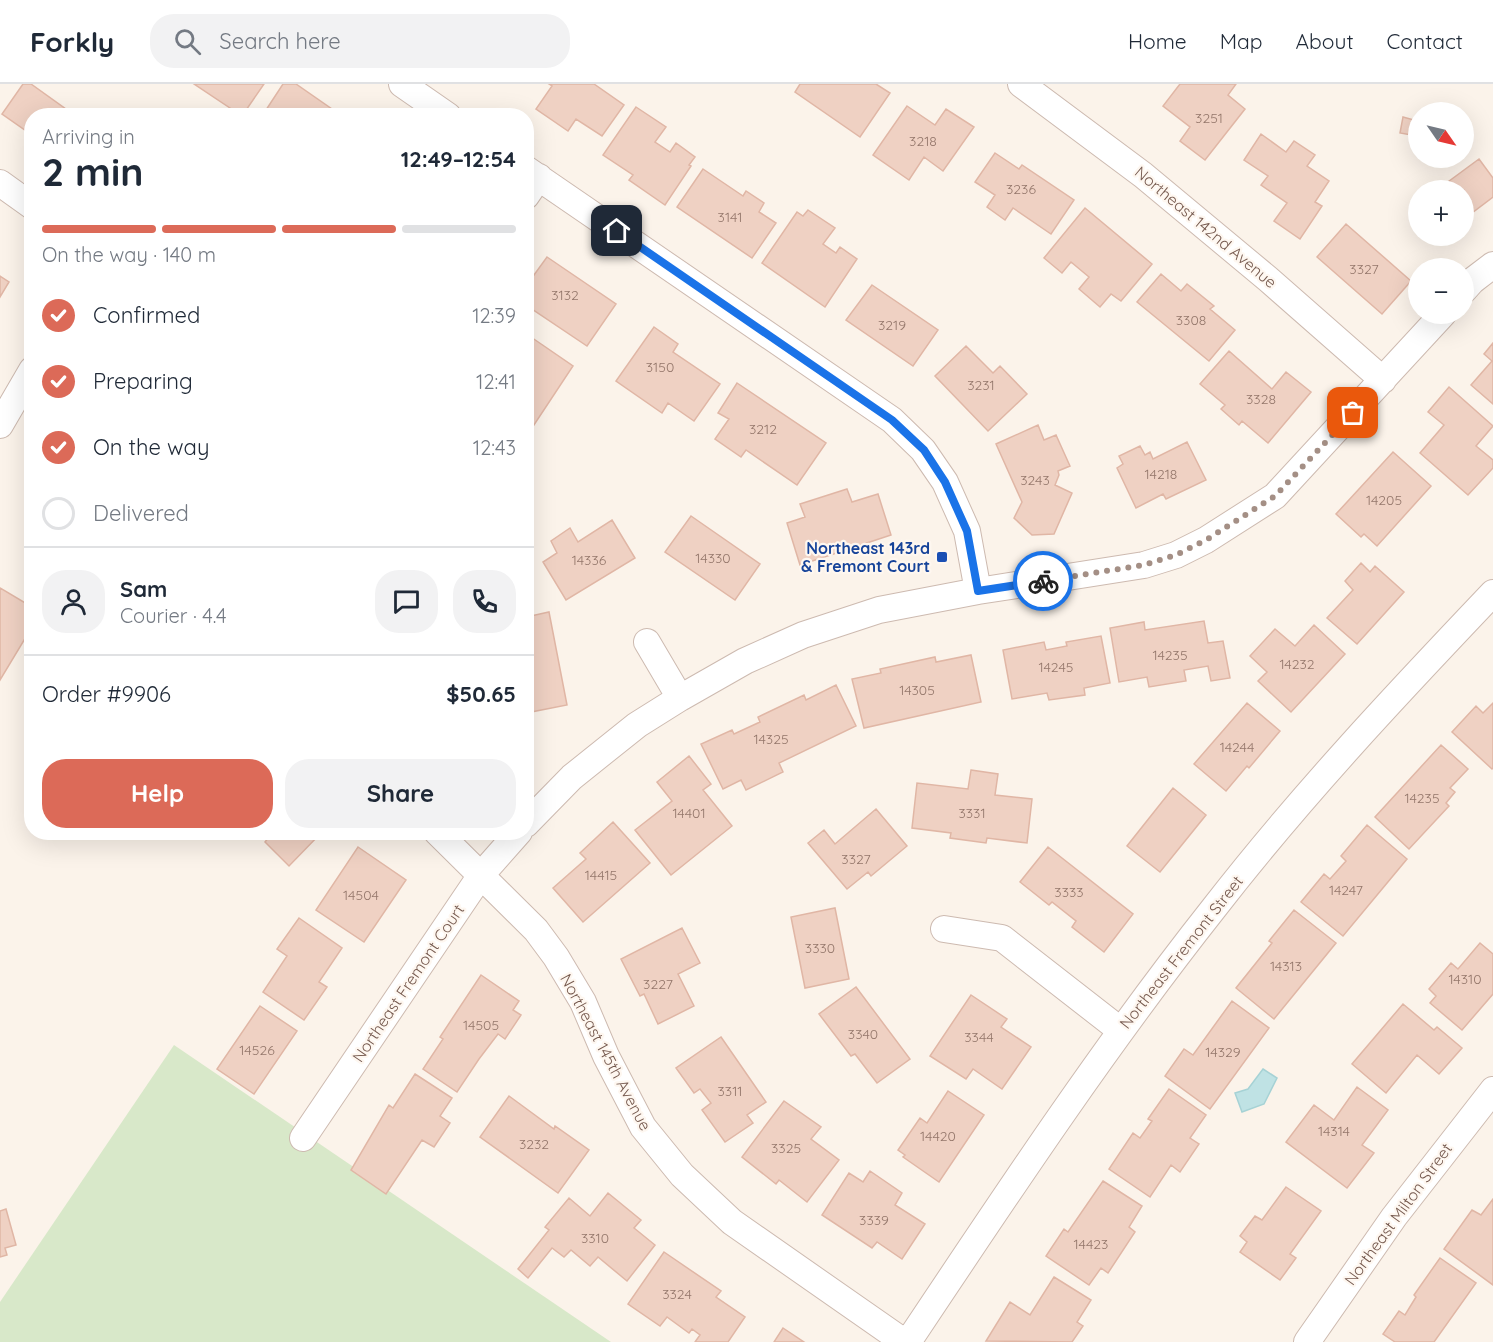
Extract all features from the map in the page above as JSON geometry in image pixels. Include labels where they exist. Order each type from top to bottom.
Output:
[{"type":"street","points":[[402,84],[436,108]]},
{"type":"street","name":"Northeast 142nd Avenue","points":[[1021,84],[1143,175],[1268,279],[1383,380]]},
{"type":"street","points":[[0,183],[24,201]]},
{"type":"street","points":[[534,183],[892,420],[924,450],[945,482],[967,531],[978,591]]},
{"type":"street","points":[[1474,279],[1493,265]]},
{"type":"street","points":[[534,816],[572,777],[637,725],[745,661],[803,635],[879,610],[978,591],[1144,565],[1176,555],[1206,540],[1275,496],[1434,324]]},
{"type":"street","points":[[0,425],[24,384]]},
{"type":"street","name":"Northeast Fremont Street","points":[[906,1342],[1120,1030],[1214,908],[1351,744],[1493,593]]},
{"type":"street","points":[[647,642],[680,698]]},
{"type":"street","name":"Northeast 145th Avenue","points":[[445,840],[536,930],[556,957],[583,1002],[606,1056],[643,1127],[682,1175],[732,1222],[906,1342]]},
{"type":"street","name":"Northeast Fremont Court","points":[[303,1138],[482,875],[512,840]]},
{"type":"street","points":[[944,929],[1002,938],[1120,1030]]},
{"type":"street","name":"Northeast Milton Street","points":[[1306,1342],[1394,1217],[1493,1090]]},
{"type":"green space","points":[[174,1045],[611,1342],[0,1342],[0,1302]]},
{"type":"water","points":[[1263,1069],[1277,1078],[1264,1104],[1242,1112],[1235,1093],[1248,1089]]},
{"type":"building","points":[[23,84],[31,84],[64,108],[24,108],[24,129],[2,114]]},
{"type":"building","points":[[194,84],[264,84],[248,108],[230,108]]},
{"type":"building","points":[[283,84],[296,84],[330,108],[267,108]]},
{"type":"building","points":[[549,84],[594,84],[624,105],[602,136],[576,119],[568,131],[536,109],[552,86]]},
{"type":"building","points":[[800,84],[876,84],[890,93],[860,137],[795,92]]},
{"type":"building","points":[[1180,84],[1236,84],[1228,95],[1245,109],[1205,160],[1180,141],[1190,127],[1163,106]]},
{"type":"building","points":[[907,106],[935,125],[946,109],[974,127],[943,171],[924,157],[909,180],[873,155]]},
{"type":"building","points":[[636,107],[666,127],[655,142],[670,152],[676,143],[695,157],[665,205],[629,180],[633,175],[603,155]]},
{"type":"building","points":[[1403,117],[1408,118],[1408,134],[1400,133]]},
{"type":"building","points":[[1261,134],[1286,152],[1294,141],[1315,155],[1307,166],[1329,181],[1315,202],[1322,206],[1300,239],[1274,221],[1287,203],[1261,185],[1268,176],[1244,160]]},
{"type":"building","points":[[995,153],[1019,169],[1022,165],[1074,200],[1051,234],[1013,208],[1005,220],[987,207],[995,195],[975,182]]},
{"type":"building","points":[[1479,159],[1493,178],[1493,197],[1474,211],[1474,180],[1451,180],[1467,168],[1474,168],[1474,163]]},
{"type":"building","points":[[703,169],[743,196],[746,191],[764,203],[759,212],[776,223],[752,258],[677,207]]},
{"type":"building","points":[[1085,208],[1152,264],[1121,301],[1111,294],[1100,307],[1079,289],[1089,277],[1071,262],[1062,273],[1044,258]]},
{"type":"building","points":[[808,210],[835,228],[823,244],[836,253],[840,247],[857,259],[825,307],[762,263],[797,212],[803,216]]},
{"type":"building","points":[[1346,224],[1408,278],[1408,284],[1382,314],[1317,257]]},
{"type":"building","points":[[547,257],[616,304],[587,346],[534,310],[534,275]]},
{"type":"building","points":[[1161,274],[1181,291],[1187,284],[1214,306],[1210,309],[1235,330],[1209,361],[1137,302]]},
{"type":"building","points":[[0,276],[9,282],[0,297]]},
{"type":"building","points":[[872,285],[938,330],[913,366],[846,320]]},
{"type":"building","points":[[654,327],[678,344],[673,352],[720,384],[694,421],[668,403],[662,413],[616,381]]},
{"type":"building","points":[[534,339],[573,366],[534,425]]},
{"type":"building","points":[[1493,343],[1493,404],[1471,385],[1492,361],[1484,354]]},
{"type":"building","points":[[966,346],[993,373],[1000,366],[1027,394],[988,431],[935,376]]},
{"type":"building","points":[[1229,351],[1272,389],[1286,372],[1311,392],[1268,443],[1242,421],[1239,425],[1221,409],[1225,405],[1200,384]]},
{"type":"building","points":[[737,383],[826,443],[797,485],[746,450],[741,457],[715,439],[729,419],[718,413]]},
{"type":"building","points":[[1449,387],[1493,426],[1476,446],[1493,460],[1493,468],[1468,495],[1420,453],[1444,425],[1428,412]]},
{"type":"building","points":[[1038,425],[1044,440],[1056,435],[1070,466],[1058,471],[1059,475],[1055,485],[1072,493],[1054,534],[1032,535],[1014,518],[1022,502],[996,444]]},
{"type":"building","points":[[1187,442],[1206,480],[1166,499],[1163,494],[1136,508],[1117,468],[1123,464],[1119,456],[1140,446],[1145,455],[1150,452],[1153,459]]},
{"type":"building","points":[[1393,452],[1431,486],[1377,546],[1364,534],[1361,537],[1336,514]]},
{"type":"building","points":[[847,489],[852,502],[878,494],[891,535],[800,565],[787,523],[805,517],[800,504]]},
{"type":"building","points":[[691,516],[760,564],[735,600],[665,552]]},
{"type":"building","points":[[612,520],[635,558],[566,600],[543,562],[557,553],[551,541],[570,528],[578,542]]},
{"type":"building","points":[[1361,563],[1370,572],[1375,566],[1404,592],[1357,644],[1327,618],[1353,590],[1345,581]]},
{"type":"building","points":[[0,588],[24,602],[24,640],[0,680]]},
{"type":"building","points":[[549,612],[567,705],[534,711],[534,615]]},
{"type":"building","points":[[1204,621],[1208,643],[1223,641],[1230,678],[1211,681],[1208,666],[1184,670],[1186,681],[1149,687],[1147,677],[1119,682],[1110,628],[1144,622],[1145,630]]},
{"type":"building","points":[[1314,625],[1345,654],[1291,712],[1258,681],[1267,672],[1250,656],[1275,629],[1295,646]]},
{"type":"building","points":[[1101,636],[1110,683],[1084,688],[1085,695],[1049,700],[1047,693],[1012,699],[1003,650],[1044,642],[1046,650],[1067,646],[1066,642]]},
{"type":"building","points":[[971,655],[981,702],[864,728],[852,679],[881,673],[880,669],[935,657],[936,662]]},
{"type":"building","points":[[836,685],[856,726],[779,763],[783,772],[746,790],[741,780],[723,789],[701,744],[732,730],[734,734],[760,722],[758,717],[804,695],[806,700]]},
{"type":"building","points":[[1247,703],[1280,731],[1226,791],[1194,764]]},
{"type":"building","points":[[1493,703],[1492,769],[1452,732],[1476,706],[1483,713]]},
{"type":"building","points":[[1441,745],[1468,769],[1450,788],[1455,792],[1446,803],[1449,806],[1409,849],[1375,817]]},
{"type":"building","points":[[689,756],[711,784],[703,790],[732,826],[671,875],[635,830],[672,801],[657,782]]},
{"type":"building","points":[[971,770],[998,774],[995,795],[1032,799],[1027,843],[987,838],[986,843],[950,838],[951,833],[912,828],[917,783],[968,789]]},
{"type":"building","points":[[1173,788],[1206,815],[1160,872],[1127,846]]},
{"type":"building","points":[[876,809],[907,846],[871,876],[868,872],[847,889],[808,843],[824,830],[835,844]]},
{"type":"building","points":[[613,822],[650,863],[583,922],[553,888],[586,859],[580,853]]},
{"type":"building","points":[[1367,825],[1407,859],[1343,936],[1301,902],[1324,874],[1330,879],[1346,861],[1341,856]]},
{"type":"building","points":[[267,840],[314,840],[289,866],[265,842]]},
{"type":"building","points":[[358,847],[406,880],[364,942],[316,910]]},
{"type":"building","points":[[1048,847],[1133,914],[1104,952],[1072,927],[1076,921],[1052,902],[1049,905],[1020,882]]},
{"type":"building","points":[[835,908],[849,979],[805,988],[791,917]]},
{"type":"building","points":[[1294,910],[1336,943],[1274,1019],[1236,988],[1272,943],[1269,941]]},
{"type":"building","points":[[299,918],[342,948],[319,982],[327,987],[304,1020],[263,992],[287,956],[277,949]]},
{"type":"building","points":[[682,928],[700,963],[678,974],[694,1006],[658,1024],[644,994],[640,996],[621,959]]},
{"type":"building","points":[[1480,943],[1493,954],[1493,994],[1462,1030],[1430,1003],[1436,996],[1429,989],[1451,963],[1458,969]]},
{"type":"building","points":[[481,975],[519,1001],[513,1010],[521,1015],[505,1039],[498,1034],[457,1092],[423,1069],[443,1039],[440,1037]]},
{"type":"building","points":[[856,987],[910,1059],[877,1083],[855,1054],[851,1056],[819,1014]]},
{"type":"building","points":[[971,995],[1007,1019],[1001,1027],[1031,1047],[1002,1089],[973,1069],[966,1079],[930,1056]]},
{"type":"building","points":[[1232,1001],[1269,1028],[1210,1109],[1165,1076],[1184,1049],[1193,1055]]},
{"type":"building","points":[[1403,1004],[1434,1030],[1437,1027],[1462,1048],[1439,1074],[1417,1055],[1386,1093],[1352,1064]]},
{"type":"building","points":[[260,1006],[297,1031],[254,1094],[217,1069]]},
{"type":"building","points":[[721,1037],[766,1102],[747,1115],[753,1123],[725,1142],[702,1110],[711,1103],[700,1089],[694,1093],[676,1068]]},
{"type":"building","points":[[415,1074],[452,1098],[440,1116],[450,1123],[434,1147],[422,1140],[386,1194],[351,1170],[389,1105],[393,1108]]},
{"type":"building","points":[[1357,1087],[1388,1110],[1362,1145],[1374,1153],[1347,1188],[1286,1142],[1314,1105],[1334,1120]]},
{"type":"building","points":[[1169,1089],[1206,1115],[1190,1138],[1199,1144],[1180,1172],[1171,1165],[1150,1197],[1109,1169],[1133,1133],[1140,1138],[1152,1121],[1148,1119]]},
{"type":"building","points":[[948,1091],[984,1115],[939,1182],[903,1157],[905,1155],[898,1150],[920,1118],[927,1123]]},
{"type":"building","points":[[509,1096],[554,1129],[555,1126],[589,1150],[558,1193],[480,1137]]},
{"type":"building","points":[[784,1101],[821,1127],[811,1139],[839,1160],[807,1202],[779,1180],[776,1184],[742,1157]]},
{"type":"building","points":[[870,1171],[902,1193],[895,1205],[925,1224],[902,1259],[877,1242],[872,1248],[822,1215],[849,1173],[863,1182]]},
{"type":"building","points":[[1103,1181],[1142,1206],[1129,1227],[1135,1232],[1108,1273],[1101,1268],[1089,1285],[1046,1256],[1064,1229],[1068,1232]]},
{"type":"building","points":[[1286,1187],[1321,1211],[1290,1254],[1296,1258],[1280,1280],[1240,1252],[1247,1242],[1240,1236],[1255,1216],[1262,1220]]},
{"type":"building","points":[[608,1193],[641,1220],[634,1228],[655,1245],[627,1281],[598,1257],[590,1266],[571,1250],[564,1257],[552,1248],[528,1278],[518,1269],[549,1230],[545,1227],[569,1198],[590,1216]]},
{"type":"building","points":[[1493,1199],[1493,1285],[1444,1249],[1472,1210],[1481,1215]]},
{"type":"building","points":[[6,1209],[16,1245],[5,1248],[7,1255],[0,1257],[0,1211]]},
{"type":"building","points":[[664,1252],[721,1291],[716,1297],[745,1317],[728,1342],[695,1342],[700,1335],[692,1329],[689,1333],[667,1317],[660,1326],[628,1304]]},
{"type":"building","points":[[1440,1258],[1476,1283],[1434,1342],[1395,1342],[1383,1334],[1399,1311],[1405,1315],[1416,1297],[1414,1295]]},
{"type":"building","points":[[1054,1277],[1091,1300],[1077,1322],[1083,1326],[1072,1342],[986,1341],[1010,1302],[1030,1315]]},
{"type":"building","points":[[783,1328],[804,1342],[774,1342]]},
{"type":"way so far","points":[[1043,581],[1144,565],[1176,555],[1206,540],[1275,496],[1353,413]]},
{"type":"place","name":"Northeast 143rd & Fremont Court","points":[[942,557]]},
{"type":"route","points":[[617,231],[892,420],[924,450],[945,482],[967,531],[978,591],[1043,581]]}]
